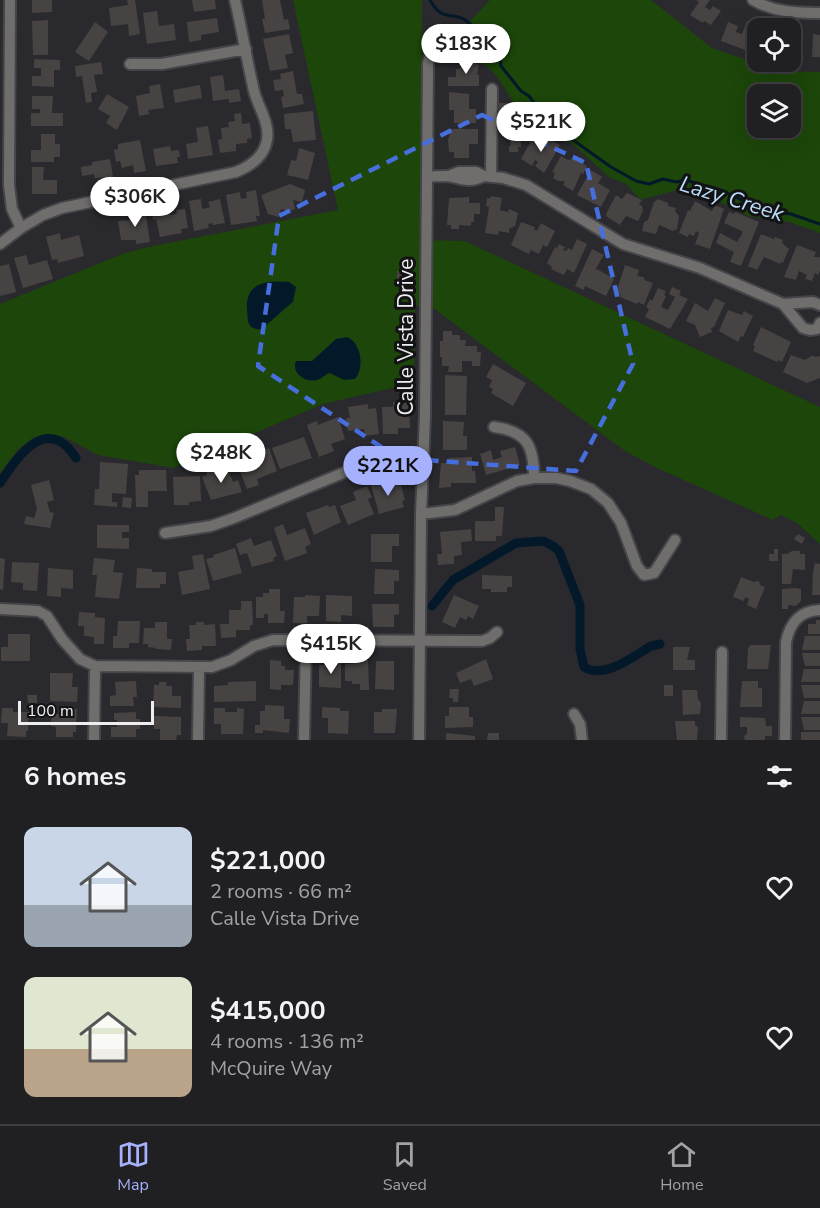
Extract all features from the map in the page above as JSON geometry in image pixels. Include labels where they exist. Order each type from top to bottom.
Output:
[{"type":"street","points":[[10,0],[9,185],[12,210],[21,228]]},
{"type":"street","points":[[0,244],[43,215],[83,202],[236,172],[249,166],[264,151],[268,138],[266,123],[255,94],[235,0]]},
{"type":"street","points":[[753,0],[775,9],[797,13],[820,13]]},
{"type":"street","name":"Calle Vista Drive","points":[[419,740],[428,63],[436,45]]},
{"type":"street","points":[[130,64],[162,64],[246,50]]},
{"type":"street","points":[[488,176],[492,89]]},
{"type":"street","points":[[427,177],[449,176],[459,180],[476,180],[488,176],[514,181],[536,190],[623,244],[700,268],[783,304],[803,328],[817,329],[820,323]]},
{"type":"street","points":[[783,304],[813,302],[820,305]]},
{"type":"street","points":[[494,427],[509,429],[526,440],[531,450],[534,478]]},
{"type":"street","points":[[165,533],[211,526],[234,519],[377,459],[423,458]]},
{"type":"street","points":[[421,514],[455,510],[517,481],[556,478],[591,489],[601,496],[621,523],[637,567],[644,575],[654,573],[675,540]]},
{"type":"street","points":[[0,609],[38,611],[47,616],[62,639],[80,659],[95,666],[199,668],[222,663],[265,642],[306,640],[482,641],[497,632]]},
{"type":"street","points":[[785,740],[788,634],[790,627],[801,615],[820,610]]},
{"type":"street","points":[[304,740],[306,640]]},
{"type":"street","points":[[721,740],[722,652]]},
{"type":"street","points":[[94,740],[95,666]]},
{"type":"street","points":[[198,740],[199,668]]},
{"type":"street","points":[[574,714],[580,724],[582,740]]},
{"type":"highlighted area","points":[[482,115],[586,163],[633,364],[576,471],[398,458],[258,366],[279,216]]},
{"type":"green space","points":[[293,0],[422,0],[421,240],[465,241],[820,407],[820,544],[797,523],[781,515],[773,520],[659,469],[625,451],[433,308],[415,305],[414,383],[323,404],[173,468],[98,455],[64,437],[47,434],[33,438],[18,449],[0,473],[0,304],[122,254],[338,210]]},
{"type":"green space","points":[[490,0],[651,0],[712,48],[747,60],[747,72],[820,72],[820,233],[789,222],[748,216],[704,194],[677,190],[644,199],[639,198],[626,184],[609,177],[575,146],[537,120],[532,123],[524,118],[496,75],[474,59],[459,33]]},
{"type":"water","points":[[289,282],[296,287],[293,302],[261,329],[251,327],[248,321],[247,301],[254,288],[266,283]]},
{"type":"water","points":[[347,337],[356,344],[360,356],[360,368],[355,379],[344,380],[330,373],[312,381],[297,373],[296,361],[312,361],[336,339]]},
{"type":"building","points":[[32,0],[52,0],[52,12],[32,13]]},
{"type":"building","points":[[127,0],[135,0],[140,34],[129,36],[128,24],[111,26],[109,8],[128,5]]},
{"type":"building","points":[[192,0],[215,0],[216,9],[194,12]]},
{"type":"building","points":[[262,0],[280,0],[284,20],[288,19],[290,29],[265,33]]},
{"type":"building","points":[[696,0],[710,0],[705,7],[710,10],[713,6],[721,11],[711,25],[690,15],[699,2]]},
{"type":"building","points":[[157,11],[159,26],[174,24],[176,40],[147,44],[143,13]]},
{"type":"building","points":[[217,18],[219,32],[201,35],[201,40],[189,42],[187,22]]},
{"type":"building","points":[[48,20],[48,55],[33,55],[32,21]]},
{"type":"building","points":[[747,21],[745,50],[721,41],[728,22],[738,26],[736,32],[742,34]]},
{"type":"building","points":[[95,22],[108,32],[89,61],[75,52]]},
{"type":"building","points":[[289,34],[293,53],[285,55],[288,68],[270,71],[263,39]]},
{"type":"building","points":[[813,34],[820,35],[820,57],[812,57]]},
{"type":"building","points":[[467,58],[479,65],[477,75],[479,75],[479,86],[448,86],[448,77],[456,77],[456,69],[459,69]]},
{"type":"building","points":[[34,59],[60,60],[60,70],[54,70],[54,87],[32,86],[32,76],[41,76],[41,68],[34,68]]},
{"type":"building","points":[[101,62],[103,74],[94,75],[97,92],[91,93],[92,102],[86,103],[82,76],[76,77],[75,66]]},
{"type":"building","points":[[293,71],[297,94],[302,94],[304,104],[283,108],[281,97],[284,96],[283,90],[275,91],[273,80],[281,79],[280,74]]},
{"type":"building","points":[[223,75],[225,91],[239,89],[241,101],[229,103],[229,99],[213,101],[210,77]]},
{"type":"building","points":[[160,84],[164,108],[148,110],[149,114],[139,116],[136,96],[150,93],[149,86]]},
{"type":"building","points":[[200,85],[202,98],[175,103],[173,90]]},
{"type":"building","points":[[449,92],[469,94],[469,109],[476,109],[476,123],[454,123],[454,110],[449,110]]},
{"type":"building","points":[[107,94],[129,107],[117,130],[106,123],[110,116],[98,109]]},
{"type":"building","points":[[32,96],[53,96],[52,113],[63,113],[63,126],[31,126],[31,113],[40,113],[40,109],[32,109]]},
{"type":"building","points":[[499,103],[508,103],[510,113],[516,114],[523,121],[524,134],[521,134],[521,147],[518,147],[518,152],[509,152],[509,146],[511,146],[509,137],[512,134],[509,132],[507,134],[503,130],[501,116],[499,116]]},
{"type":"building","points":[[313,111],[316,140],[293,142],[291,129],[285,129],[284,114]]},
{"type":"building","points":[[241,113],[242,124],[250,123],[252,138],[247,139],[247,143],[236,144],[236,151],[220,153],[218,140],[222,139],[221,128],[229,127],[228,122],[235,121],[234,114]]},
{"type":"building","points":[[208,126],[213,155],[188,159],[186,144],[198,142],[196,128]]},
{"type":"building","points":[[451,129],[478,129],[478,144],[469,144],[469,158],[454,158],[454,152],[449,152],[448,140]]},
{"type":"building","points":[[41,134],[55,134],[55,144],[60,144],[60,157],[54,157],[54,162],[31,162],[31,150],[41,150]]},
{"type":"building","points":[[541,135],[560,145],[544,173],[535,166],[538,162],[535,160],[532,166],[521,159],[534,136],[539,139]]},
{"type":"building","points":[[140,140],[146,171],[134,173],[133,165],[122,168],[120,161],[116,162],[114,150],[118,149],[118,144]]},
{"type":"building","points":[[170,146],[171,151],[179,150],[178,163],[156,166],[153,149]]},
{"type":"building","points":[[299,148],[315,153],[308,180],[287,175],[291,160],[296,161]]},
{"type":"building","points":[[561,156],[587,166],[583,174],[581,173],[573,191],[563,185],[565,181],[553,178],[555,173],[552,172]]},
{"type":"building","points":[[110,159],[113,177],[95,178],[94,174],[82,176],[81,167],[92,165],[92,162]]},
{"type":"building","points":[[32,167],[44,167],[43,180],[57,180],[57,194],[32,194]]},
{"type":"building","points":[[591,170],[602,177],[598,183],[610,190],[601,207],[577,195]]},
{"type":"building","points":[[290,184],[305,190],[302,202],[293,200],[295,209],[290,211],[281,209],[279,217],[268,214],[261,195]]},
{"type":"building","points":[[256,190],[260,216],[256,216],[257,221],[231,225],[226,195],[240,192],[241,199],[247,198],[246,192]]},
{"type":"building","points":[[627,193],[642,200],[639,204],[643,211],[638,221],[626,216],[620,225],[606,216],[616,195],[622,199]]},
{"type":"building","points":[[491,196],[502,198],[500,210],[508,212],[509,209],[518,213],[515,226],[509,229],[509,233],[499,231],[498,235],[485,233],[489,207],[486,206],[487,198]]},
{"type":"building","points":[[469,197],[469,203],[480,203],[480,214],[474,214],[474,222],[471,222],[471,226],[459,225],[459,229],[451,229],[451,225],[447,225],[449,198]]},
{"type":"building","points":[[201,199],[202,209],[210,207],[208,202],[220,199],[225,223],[208,224],[209,228],[194,231],[189,201]]},
{"type":"building","points":[[658,199],[676,208],[675,211],[679,216],[677,229],[673,231],[659,225],[656,234],[642,231],[654,202]]},
{"type":"building","points":[[695,201],[712,211],[715,205],[724,209],[710,249],[695,244],[699,233],[696,231],[694,236],[689,234],[688,237],[679,233],[688,210],[690,211]]},
{"type":"building","points":[[168,205],[170,215],[177,214],[176,210],[185,209],[188,228],[181,229],[182,233],[160,237],[151,208]]},
{"type":"building","points":[[145,209],[150,242],[136,244],[136,240],[121,240],[118,221],[131,220],[130,212]]},
{"type":"building","points":[[729,212],[734,214],[735,212],[759,222],[741,266],[730,262],[734,252],[716,243],[720,233],[737,242],[742,234],[742,231],[724,223]]},
{"type":"building","points":[[521,222],[535,227],[537,231],[541,223],[555,231],[547,247],[543,245],[539,254],[531,250],[529,254],[511,245]]},
{"type":"building","points":[[60,233],[61,240],[79,235],[84,256],[58,263],[57,259],[52,260],[46,237]]},
{"type":"building","points":[[761,234],[783,240],[782,243],[789,249],[783,263],[780,264],[764,257],[757,270],[748,266]]},
{"type":"building","points":[[577,239],[587,244],[574,273],[567,269],[564,275],[551,269],[552,267],[547,263],[555,247],[557,248],[559,244],[565,247],[563,250],[566,251],[568,248],[572,250]]},
{"type":"building","points":[[797,245],[816,252],[814,257],[820,257],[820,271],[818,275],[815,273],[812,281],[805,279],[807,275],[799,271],[796,280],[784,277]]},
{"type":"building","points":[[592,249],[604,255],[595,270],[614,279],[606,296],[585,286],[584,290],[575,286]]},
{"type":"building","points":[[26,255],[29,265],[47,260],[53,279],[23,288],[14,258]]},
{"type":"building","points":[[9,264],[16,292],[0,296],[0,266]]},
{"type":"building","points":[[625,265],[639,270],[637,277],[645,278],[644,280],[653,283],[644,305],[620,297],[621,295],[616,293]]},
{"type":"building","points":[[397,271],[404,271],[404,283],[397,283]]},
{"type":"building","points":[[672,287],[681,291],[679,295],[688,299],[670,329],[645,317],[649,309],[646,307],[650,299],[652,301],[658,288],[666,291],[661,307],[668,310],[675,297],[669,294]]},
{"type":"building","points":[[715,298],[725,303],[714,327],[711,328],[712,332],[700,337],[695,325],[686,321],[695,303],[708,311]]},
{"type":"building","points":[[728,310],[742,315],[744,311],[753,316],[743,337],[741,336],[738,342],[719,331]]},
{"type":"building","points":[[761,327],[791,342],[782,362],[753,351],[755,346],[753,345]]},
{"type":"building","points":[[443,331],[452,331],[452,335],[460,335],[460,340],[466,340],[465,346],[477,346],[477,352],[481,352],[480,366],[472,366],[472,361],[462,361],[462,372],[448,372],[449,366],[442,366],[442,357],[440,357],[440,341],[443,341]]},
{"type":"building","points":[[791,355],[805,360],[813,355],[814,357],[820,356],[820,378],[807,383],[783,372]]},
{"type":"building","points":[[493,364],[526,383],[513,406],[491,393],[493,389],[489,387],[492,380],[486,377]]},
{"type":"building","points":[[445,375],[467,376],[466,415],[445,415]]},
{"type":"building","points":[[393,402],[409,402],[410,428],[398,428],[398,434],[383,434],[382,407],[393,407]]},
{"type":"building","points":[[368,404],[368,409],[376,408],[379,434],[365,436],[364,429],[348,431],[346,418],[350,418],[348,407]]},
{"type":"building","points":[[338,417],[345,439],[331,444],[334,451],[319,457],[307,425],[317,421],[318,425]]},
{"type":"building","points":[[443,421],[464,422],[463,436],[467,436],[467,450],[443,450]]},
{"type":"building","points":[[304,437],[312,458],[280,469],[272,448]]},
{"type":"building","points":[[515,447],[520,465],[486,475],[480,454],[491,450],[493,460],[502,457],[500,451]]},
{"type":"building","points":[[269,448],[277,471],[257,479],[259,485],[247,489],[236,461]]},
{"type":"building","points":[[472,457],[472,471],[475,471],[476,483],[451,483],[451,487],[439,488],[441,463],[449,463],[449,458]]},
{"type":"building","points":[[100,462],[128,464],[126,494],[112,493],[112,502],[117,502],[117,507],[94,505],[95,489],[99,489]]},
{"type":"building","points":[[219,467],[220,469],[227,467],[233,482],[238,480],[242,492],[211,500],[202,477],[207,475],[206,472]]},
{"type":"building","points":[[139,470],[166,470],[167,491],[148,491],[148,507],[136,507],[135,475],[139,475]]},
{"type":"building","points":[[200,476],[201,501],[189,502],[189,505],[174,505],[173,477]]},
{"type":"building","points":[[49,480],[54,500],[47,502],[50,512],[54,513],[50,528],[24,524],[26,516],[34,518],[37,509],[31,485]]},
{"type":"building","points":[[385,481],[386,485],[400,482],[405,500],[402,501],[404,507],[379,514],[371,485]]},
{"type":"building","points":[[367,486],[372,497],[368,499],[374,514],[348,525],[340,506],[356,500],[353,492]]},
{"type":"building","points":[[123,497],[132,498],[131,508],[122,507]]},
{"type":"building","points":[[328,505],[329,507],[335,505],[341,522],[314,535],[306,513]]},
{"type":"building","points":[[495,507],[504,507],[502,536],[496,536],[496,541],[475,541],[475,521],[495,521]]},
{"type":"building","points":[[283,524],[287,535],[305,528],[311,544],[305,547],[307,553],[285,561],[274,528]]},
{"type":"building","points":[[97,525],[129,525],[129,532],[122,532],[122,538],[129,538],[129,549],[97,548]]},
{"type":"building","points":[[471,529],[472,541],[461,542],[462,555],[454,556],[454,564],[438,565],[437,554],[442,554],[440,532]]},
{"type":"building","points":[[371,534],[399,534],[399,546],[392,546],[392,562],[371,562]]},
{"type":"building","points":[[798,534],[805,538],[802,544],[794,539]]},
{"type":"building","points":[[251,538],[254,546],[271,540],[277,556],[273,558],[274,561],[252,567],[247,553],[240,555],[236,544]]},
{"type":"building","points":[[235,548],[242,573],[213,581],[206,559]]},
{"type":"building","points":[[774,549],[778,549],[778,561],[769,561],[769,554],[774,554]]},
{"type":"building","points":[[792,551],[805,554],[805,570],[793,569],[791,584],[782,584],[782,554]]},
{"type":"building","points":[[203,554],[210,589],[182,595],[178,572],[194,569],[192,556]]},
{"type":"building","points":[[0,558],[5,559],[3,590],[0,589]]},
{"type":"building","points":[[94,558],[115,560],[113,572],[123,573],[119,599],[95,597],[97,575],[92,575]]},
{"type":"building","points":[[12,562],[39,563],[37,591],[23,590],[23,583],[11,582]]},
{"type":"building","points":[[815,563],[820,564],[820,595],[812,595]]},
{"type":"building","points":[[48,568],[73,570],[73,589],[61,588],[61,597],[47,596]]},
{"type":"building","points":[[137,568],[152,569],[152,572],[166,572],[166,584],[160,584],[160,588],[136,588]]},
{"type":"building","points":[[375,569],[399,570],[399,581],[394,581],[394,594],[374,594]]},
{"type":"building","points":[[482,575],[512,576],[512,587],[507,587],[507,592],[491,592],[491,589],[482,589]]},
{"type":"building","points":[[741,577],[754,582],[759,581],[760,585],[765,587],[756,609],[747,605],[749,599],[745,597],[744,601],[733,597]]},
{"type":"building","points":[[269,589],[280,589],[280,611],[285,611],[284,623],[268,623],[268,614],[264,614],[264,618],[256,618],[256,597],[263,597],[263,593],[269,593]]},
{"type":"building","points":[[782,589],[801,589],[801,601],[796,606],[788,605],[788,609],[782,609]]},
{"type":"building","points":[[305,595],[320,596],[319,616],[307,616],[307,623],[293,623],[294,597],[305,597]]},
{"type":"building","points":[[326,595],[352,596],[352,616],[341,615],[341,622],[326,621]]},
{"type":"building","points":[[454,595],[479,606],[473,619],[468,616],[466,620],[460,617],[455,628],[442,622]]},
{"type":"building","points":[[241,601],[252,601],[253,625],[250,625],[250,630],[236,630],[236,637],[221,638],[220,624],[229,624],[229,610],[241,610]]},
{"type":"building","points":[[372,604],[399,604],[399,614],[394,615],[394,627],[373,627]]},
{"type":"building","points":[[79,612],[95,613],[95,617],[105,618],[104,644],[94,644],[94,637],[84,636],[84,626],[78,626]]},
{"type":"building","points":[[816,620],[820,620],[820,634],[808,634],[808,624],[816,624]]},
{"type":"building","points":[[118,621],[140,621],[139,643],[129,643],[129,648],[113,648],[113,636],[117,636]]},
{"type":"building","points":[[155,622],[167,622],[167,639],[172,639],[171,650],[156,649],[143,644],[144,628],[155,628]]},
{"type":"building","points":[[196,622],[204,622],[204,625],[215,624],[216,646],[202,646],[202,650],[187,651],[186,639],[190,639],[189,625],[196,625]]},
{"type":"building","points":[[8,634],[30,634],[30,661],[1,661],[1,647],[8,647]]},
{"type":"building","points":[[805,636],[820,636],[820,650],[802,650]]},
{"type":"building","points":[[751,645],[771,645],[768,669],[747,669],[748,648]]},
{"type":"building","points":[[673,647],[690,647],[687,660],[695,660],[695,670],[673,670]]},
{"type":"building","points":[[802,653],[820,653],[820,666],[805,666]]},
{"type":"building","points":[[486,659],[493,679],[474,686],[471,679],[460,683],[456,673]]},
{"type":"building","points":[[270,660],[281,661],[281,666],[285,666],[285,670],[294,670],[293,685],[281,685],[281,690],[270,689]]},
{"type":"building","points":[[328,660],[341,660],[341,688],[319,687],[319,665],[328,665]]},
{"type":"building","points":[[358,660],[368,660],[369,690],[360,690],[360,684],[345,681],[345,664],[358,663]]},
{"type":"building","points":[[376,661],[394,661],[394,690],[375,689]]},
{"type":"building","points":[[804,669],[820,669],[820,682],[801,682]]},
{"type":"building","points":[[50,673],[73,673],[72,687],[78,687],[77,702],[50,701]]},
{"type":"building","points":[[136,681],[137,697],[133,697],[134,706],[110,706],[110,696],[116,695],[115,682]]},
{"type":"building","points":[[256,681],[256,701],[214,702],[214,686],[228,685],[228,682]]},
{"type":"building","points":[[742,681],[758,681],[758,688],[762,688],[762,707],[740,707]]},
{"type":"building","points":[[159,682],[167,682],[166,686],[172,686],[172,696],[181,696],[181,708],[153,707],[154,685],[159,685]]},
{"type":"building","points":[[664,685],[673,685],[673,696],[664,696]]},
{"type":"building","points":[[801,685],[820,685],[820,698],[804,698]]},
{"type":"building","points":[[450,689],[459,689],[458,702],[453,702],[453,698],[449,698]]},
{"type":"building","points":[[682,690],[697,690],[701,703],[700,714],[683,715]]},
{"type":"building","points":[[27,695],[37,695],[37,703],[28,703]]},
{"type":"building","points":[[804,701],[820,701],[820,714],[801,714]]},
{"type":"building","points":[[265,705],[284,706],[284,719],[290,719],[289,733],[263,730],[263,733],[255,733],[255,725],[260,725],[260,711],[265,711]]},
{"type":"building","points":[[322,707],[349,711],[348,734],[328,733],[328,718],[322,718]]},
{"type":"building","points":[[449,707],[469,707],[469,717],[473,717],[473,727],[445,728],[445,716],[449,716]]},
{"type":"building","points":[[2,708],[13,708],[13,712],[29,712],[26,737],[7,736],[8,723],[1,723]]},
{"type":"building","points":[[214,708],[225,708],[225,712],[237,712],[237,708],[244,709],[243,734],[221,734],[221,724],[214,724]]},
{"type":"building","points":[[67,709],[77,709],[76,732],[73,732],[73,737],[56,737],[56,727],[51,726],[51,714],[66,714]]},
{"type":"building","points":[[382,709],[397,709],[395,733],[374,733],[374,712],[382,712]]},
{"type":"building","points":[[136,712],[136,719],[140,719],[140,729],[136,729],[136,737],[111,737],[111,727],[117,727],[114,713]]},
{"type":"building","points":[[154,716],[181,717],[181,735],[177,735],[176,740],[160,740],[160,729],[154,729]]},
{"type":"building","points":[[740,717],[765,718],[766,726],[772,726],[772,736],[765,736],[765,740],[745,740],[747,727],[740,727]]},
{"type":"building","points":[[801,717],[820,717],[820,730],[804,730]]},
{"type":"building","points":[[675,721],[695,721],[698,727],[697,740],[677,740]]},
{"type":"building","points":[[801,732],[820,732],[820,740],[801,740]]},
{"type":"building","points":[[446,733],[475,736],[475,740],[446,740]]},
{"type":"building","points":[[488,733],[499,733],[499,740],[487,740]]},
{"type":"waterway","name":"Lazy Creek","points":[[430,0],[439,12],[465,20],[473,27],[500,58],[501,66],[521,91],[529,96],[549,123],[611,167],[636,181],[649,184],[663,179],[676,182],[685,180],[721,190],[760,209],[791,214],[820,224]]},
{"type":"waterway","points":[[0,483],[24,451],[44,439],[54,439],[65,445],[76,458]]},
{"type":"waterway","points":[[432,606],[453,580],[516,543],[543,541],[559,551],[580,605],[580,649],[584,667],[601,671],[610,669],[651,646],[660,644]]}]
